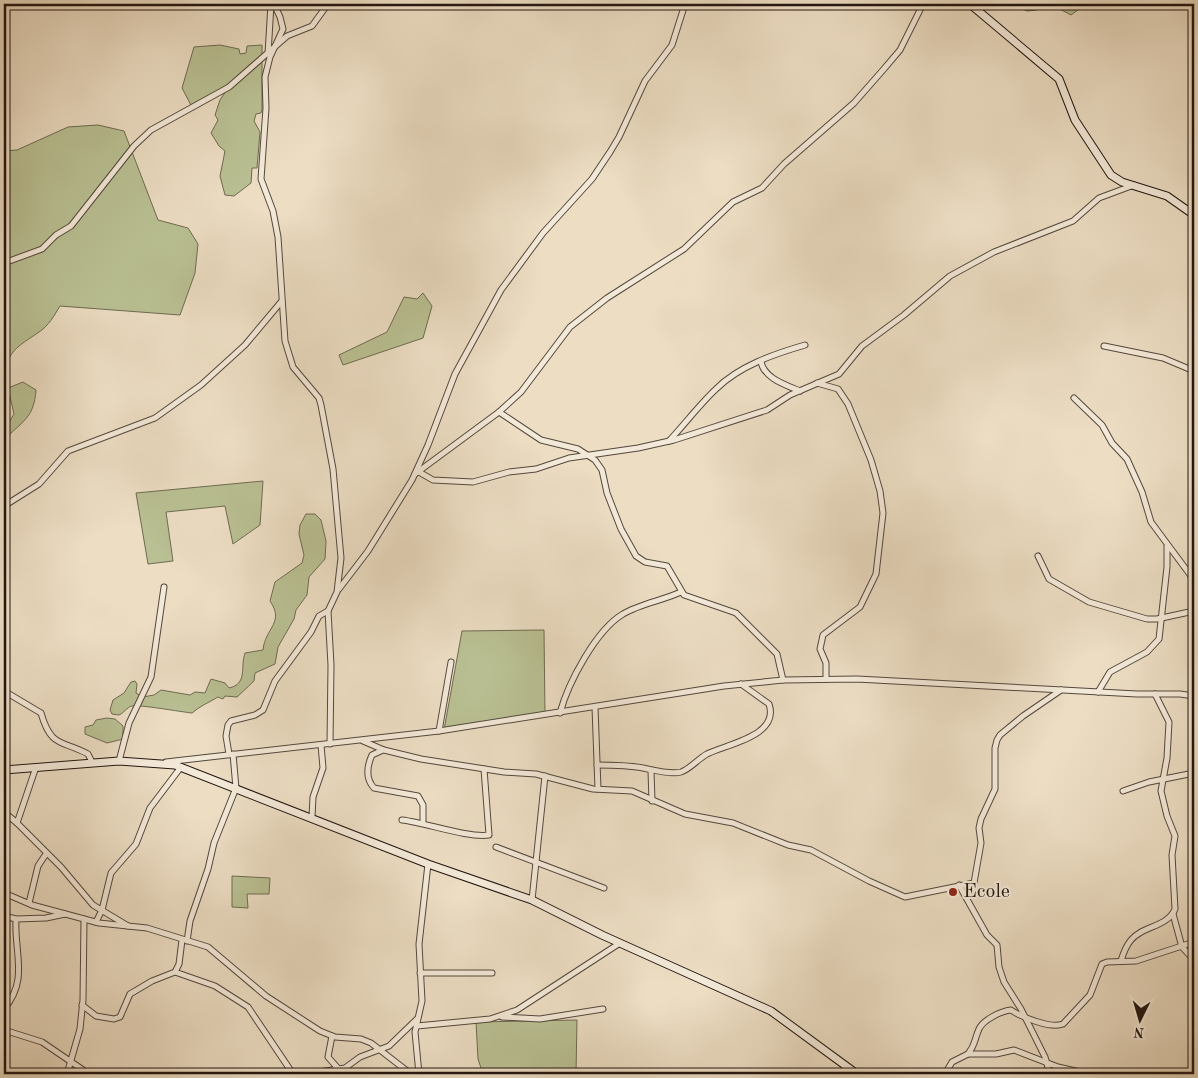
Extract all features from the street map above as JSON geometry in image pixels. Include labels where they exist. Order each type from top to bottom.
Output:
[{"type":"street","points":[[266,76],[283,29],[280,17],[272,4]]},
{"type":"street","points":[[272,4],[261,179],[273,211],[278,237],[285,341],[293,367],[319,398],[321,405],[332,469],[341,558],[337,592]]},
{"type":"street","points":[[4,263],[42,249],[56,235],[71,226],[134,146],[151,130],[229,87],[268,52],[275,49],[287,36],[312,26],[325,8],[332,4]]},
{"type":"street","points":[[330,744],[331,664],[328,611],[337,592],[368,551],[417,473],[455,374],[501,290],[544,233],[592,179],[615,145],[644,81],[672,46],[685,4]]},
{"type":"street","points":[[417,473],[499,412],[521,392],[570,327],[607,298],[684,248],[732,202],[758,192],[784,164],[854,103],[900,50],[924,4]]},
{"type":"street","points":[[970,4],[1054,74],[1063,89],[1075,120],[1091,141],[1106,169],[1117,180],[1167,196],[1194,215]]},
{"type":"street","points":[[417,473],[433,480],[468,482],[509,472],[536,469],[569,458],[638,448],[668,441],[767,410],[800,391],[839,374],[862,346],[904,316],[950,276],[994,252],[1073,221],[1100,198],[1134,185]]},
{"type":"street","points":[[4,506],[39,484],[68,451],[98,442],[155,418],[200,385],[245,345],[282,301]]},
{"type":"street","points":[[668,441],[715,390],[731,377],[761,361],[805,345]]},
{"type":"street","points":[[1104,346],[1154,356],[1194,371]]},
{"type":"street","points":[[761,361],[762,368],[769,376],[800,391]]},
{"type":"street","points":[[817,383],[838,389],[848,404],[871,460],[880,490],[883,513],[874,582],[860,607],[823,635],[820,648],[826,663],[826,679]]},
{"type":"street","points":[[1074,398],[1102,425],[1112,443],[1127,459],[1145,501],[1150,518],[1167,546],[1194,580]]},
{"type":"street","points":[[499,412],[541,440],[578,449],[600,465],[611,504],[621,529],[636,556],[645,562],[667,566],[681,592],[691,598],[736,613],[777,654],[783,680]]},
{"type":"street","points":[[1098,692],[1110,672],[1155,645],[1162,631],[1167,546]]},
{"type":"street","points":[[1038,556],[1049,579],[1088,602],[1147,619],[1162,618],[1194,610]]},
{"type":"street","points":[[119,761],[129,723],[151,677],[164,587]]},
{"type":"street","points":[[560,713],[571,684],[586,656],[615,621],[627,612],[681,592]]},
{"type":"street","points":[[175,972],[208,869],[214,842],[236,788],[231,754],[226,736],[228,725],[232,721],[255,715],[263,710],[278,675],[311,632],[319,616],[328,611]]},
{"type":"street","points":[[439,731],[451,662]]},
{"type":"street","points":[[4,770],[92,762],[163,762],[321,746],[439,731],[740,684],[783,680],[826,679],[1194,696]]},
{"type":"street","points":[[597,765],[616,765],[651,771],[681,772],[706,755],[738,743],[766,727],[771,717],[769,704],[740,684]]},
{"type":"street","points":[[4,690],[41,713],[45,726],[54,739],[68,748],[88,754],[92,762]]},
{"type":"street","points":[[361,741],[384,750],[421,759],[545,776],[598,789],[632,791],[685,814],[733,823],[788,845],[811,850],[869,881],[905,897],[973,884],[976,881],[981,843],[979,828],[984,810],[995,789],[994,748],[997,740],[1000,734],[1022,716],[1062,690]]},
{"type":"street","points":[[1155,694],[1162,705],[1170,728],[1161,798],[1175,836],[1172,855],[1175,897],[1173,914],[1182,947],[1194,960]]},
{"type":"street","points":[[595,707],[598,789]]},
{"type":"street","points":[[312,817],[313,797],[323,768],[321,746]]},
{"type":"street","points":[[384,750],[372,755],[368,764],[367,775],[370,784],[374,788],[418,796],[423,805],[422,822]]},
{"type":"street","points":[[163,762],[181,767],[312,817],[428,864],[532,900],[620,943],[771,1011],[857,1074]]},
{"type":"street","points":[[17,823],[36,767]]},
{"type":"street","points":[[96,922],[102,910],[111,873],[136,844],[150,808],[181,767]]},
{"type":"street","points":[[402,820],[422,822],[474,835],[489,835],[484,769]]},
{"type":"street","points":[[651,771],[652,801]]},
{"type":"street","points":[[1122,791],[1163,779],[1194,773]]},
{"type":"street","points":[[532,900],[545,776]]},
{"type":"street","points":[[4,812],[61,868],[93,905],[128,926]]},
{"type":"street","points":[[496,847],[604,888]]},
{"type":"street","points":[[29,903],[38,866],[46,854]]},
{"type":"street","points":[[419,1074],[417,1026],[422,1001],[420,919],[428,864]]},
{"type":"street","points":[[960,885],[985,928],[987,935],[997,945],[999,967],[1004,982],[1024,1016],[1047,1063],[1050,1074]]},
{"type":"street","points":[[4,893],[29,903],[84,919],[147,928],[212,949],[266,996],[320,1031],[332,1036],[366,1040],[381,1049],[411,1074]]},
{"type":"street","points":[[4,916],[16,919],[46,918],[67,914]]},
{"type":"street","points":[[1121,961],[1135,936],[1173,914]]},
{"type":"street","points":[[4,1009],[14,996],[20,968],[15,938],[16,919]]},
{"type":"street","points":[[67,1074],[80,1029],[84,919]]},
{"type":"street","points":[[944,1074],[952,1062],[975,1048],[980,1027],[990,1018],[1006,1011],[1049,1025],[1063,1024],[1090,995],[1102,964],[1107,962],[1136,961],[1194,942]]},
{"type":"street","points":[[500,1016],[529,1004],[568,976],[620,943]]},
{"type":"street","points":[[82,1004],[93,1014],[117,1019],[122,1015],[128,998],[133,992],[152,981],[175,972],[215,986],[248,1007],[293,1074]]},
{"type":"street","points":[[420,973],[492,972]]},
{"type":"street","points":[[417,1026],[500,1016],[540,1019],[572,1016],[602,1009]]},
{"type":"street","points":[[306,1074],[315,1071],[341,1072],[360,1056],[381,1049],[400,1038],[419,1018]]},
{"type":"street","points":[[4,1030],[42,1042],[88,1074]]},
{"type":"street","points":[[332,1036],[328,1057],[341,1072]]},
{"type":"street","points":[[968,1054],[996,1054],[1014,1050],[1047,1063],[1089,1074]]},
{"type":"street","points":[[1188,1074],[1194,1064]]},
{"type":"green space","points":[[1013,4],[1086,4],[1071,15],[1056,7],[1039,7],[1037,10],[1027,11]]},
{"type":"green space","points":[[220,45],[239,49],[240,54],[246,53],[247,46],[262,45],[262,110],[261,113],[256,114],[254,121],[260,132],[257,168],[252,168],[251,183],[234,196],[225,195],[220,176],[225,151],[219,146],[211,133],[218,120],[215,115],[220,100],[228,88],[192,107],[182,88],[194,47]]},
{"type":"green space","points":[[98,125],[124,131],[158,220],[188,228],[198,244],[195,273],[180,315],[60,306],[46,326],[17,348],[12,353],[7,365],[4,365],[4,151],[17,150],[68,127]]},
{"type":"green space","points":[[423,293],[432,306],[423,338],[343,365],[339,355],[387,332],[404,297],[417,299]]},
{"type":"green space","points":[[23,382],[36,390],[35,398],[28,416],[9,435],[4,431],[14,414],[8,388]]},
{"type":"green space","points":[[263,481],[260,525],[233,544],[225,506],[166,512],[173,561],[148,564],[136,493]]},
{"type":"green space","points":[[306,514],[315,514],[321,520],[326,541],[325,559],[309,577],[307,595],[296,610],[294,619],[278,647],[275,664],[255,673],[254,681],[237,697],[225,696],[223,699],[218,697],[192,713],[136,706],[130,707],[119,715],[112,714],[110,710],[113,700],[124,693],[131,682],[135,681],[137,684],[136,693],[143,697],[154,695],[161,690],[190,695],[195,692],[205,693],[211,679],[225,683],[229,688],[239,683],[245,653],[263,650],[264,642],[273,626],[276,615],[270,601],[275,582],[302,563],[304,555],[299,534],[300,525]]},
{"type":"green space","points":[[544,630],[545,715],[444,730],[462,631]]},
{"type":"green space","points":[[115,719],[123,726],[123,739],[107,743],[85,734],[85,727],[93,725],[96,720]]},
{"type":"green space","points":[[232,876],[270,878],[269,894],[247,894],[248,908],[232,907]]},
{"type":"green space","points":[[577,1020],[576,1074],[483,1074],[478,1059],[476,1022]]},
{"type":"place","name":"Ecole","points":[[953,892]]}]
